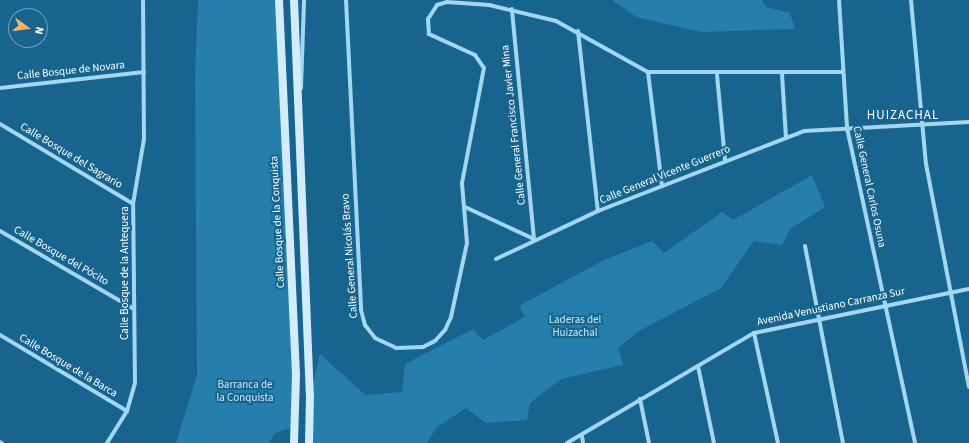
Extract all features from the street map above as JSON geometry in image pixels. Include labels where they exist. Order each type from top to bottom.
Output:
[{"type":"main road","name":"Calle Bosque de la Conquista","points":[[279,0],[296,375],[294,443]]},
{"type":"main road","name":"Calle Bosque de la Conquista","points":[[294,0],[296,124],[310,396],[309,443]]},
{"type":"street","name":"Calle Bosque de la Antequera","points":[[106,443],[127,412],[135,383],[133,204],[144,139],[143,0]]},
{"type":"street","points":[[296,124],[304,66],[304,0]]},
{"type":"street","name":"Calle General Nicolás Bravo","points":[[346,0],[361,310],[365,325],[384,345],[408,350],[423,347],[435,342],[445,330],[451,317],[467,243],[462,183],[484,68],[474,55],[429,34],[426,27],[431,11],[447,2],[512,9]]},
{"type":"street","name":"Calle General Carlos Osuna","points":[[839,0],[847,128],[915,443]]},
{"type":"street","points":[[911,0],[920,123],[950,292],[969,387]]},
{"type":"street","points":[[512,9],[578,31],[648,72],[717,75],[843,72]]},
{"type":"street","name":"Calle General Francisco Javier Mina","points":[[512,9],[534,239]]},
{"type":"street","points":[[578,31],[598,211]]},
{"type":"street","name":"Calle Bosque de Novara","points":[[0,88],[144,72]]},
{"type":"street","points":[[648,72],[662,186]]},
{"type":"street","points":[[782,74],[786,137]]},
{"type":"street","points":[[717,75],[725,160]]},
{"type":"street","name":"Calle General Vicente Guerrero","points":[[496,259],[534,239],[546,237],[598,211],[725,160],[804,131],[920,123],[969,122]]},
{"type":"street","name":"Calle Bosque del Sagrario","points":[[0,124],[133,204]]},
{"type":"street","points":[[465,207],[534,239]]},
{"type":"street","name":"Calle Bosque del Pócito","points":[[0,231],[134,309]]},
{"type":"street","points":[[805,246],[843,443]]},
{"type":"street","name":"Avenida Venustiano Carranza Sur","points":[[567,443],[582,436],[640,399],[754,333],[818,317],[969,288]]},
{"type":"street","points":[[754,333],[778,443]]},
{"type":"street","name":"Calle Bosque de la Barca","points":[[0,335],[127,412]]},
{"type":"street","points":[[698,366],[714,443]]},
{"type":"street","points":[[640,399],[649,443]]},
{"type":"street","points":[[582,436],[583,443]]},
{"type":"green space","name":"Barranca de la Conquista","points":[[198,0],[279,0],[295,426],[274,434],[269,443],[176,443],[197,375],[195,75]]},
{"type":"green space","points":[[612,0],[762,0],[766,7],[790,13],[795,29],[701,32],[636,17]]},
{"type":"green space","name":"Laderas del Huizachal","points":[[812,175],[825,207],[790,229],[782,245],[754,241],[721,288],[639,331],[618,348],[623,365],[561,379],[530,403],[527,420],[486,423],[466,408],[436,428],[427,443],[309,443],[310,396],[320,354],[365,395],[402,392],[405,364],[473,329],[483,340],[525,317],[519,306],[602,261],[652,241],[664,253],[722,212],[733,220]]},
{"type":"district","name":"HUIZACHAL","points":[[903,115]]}]
